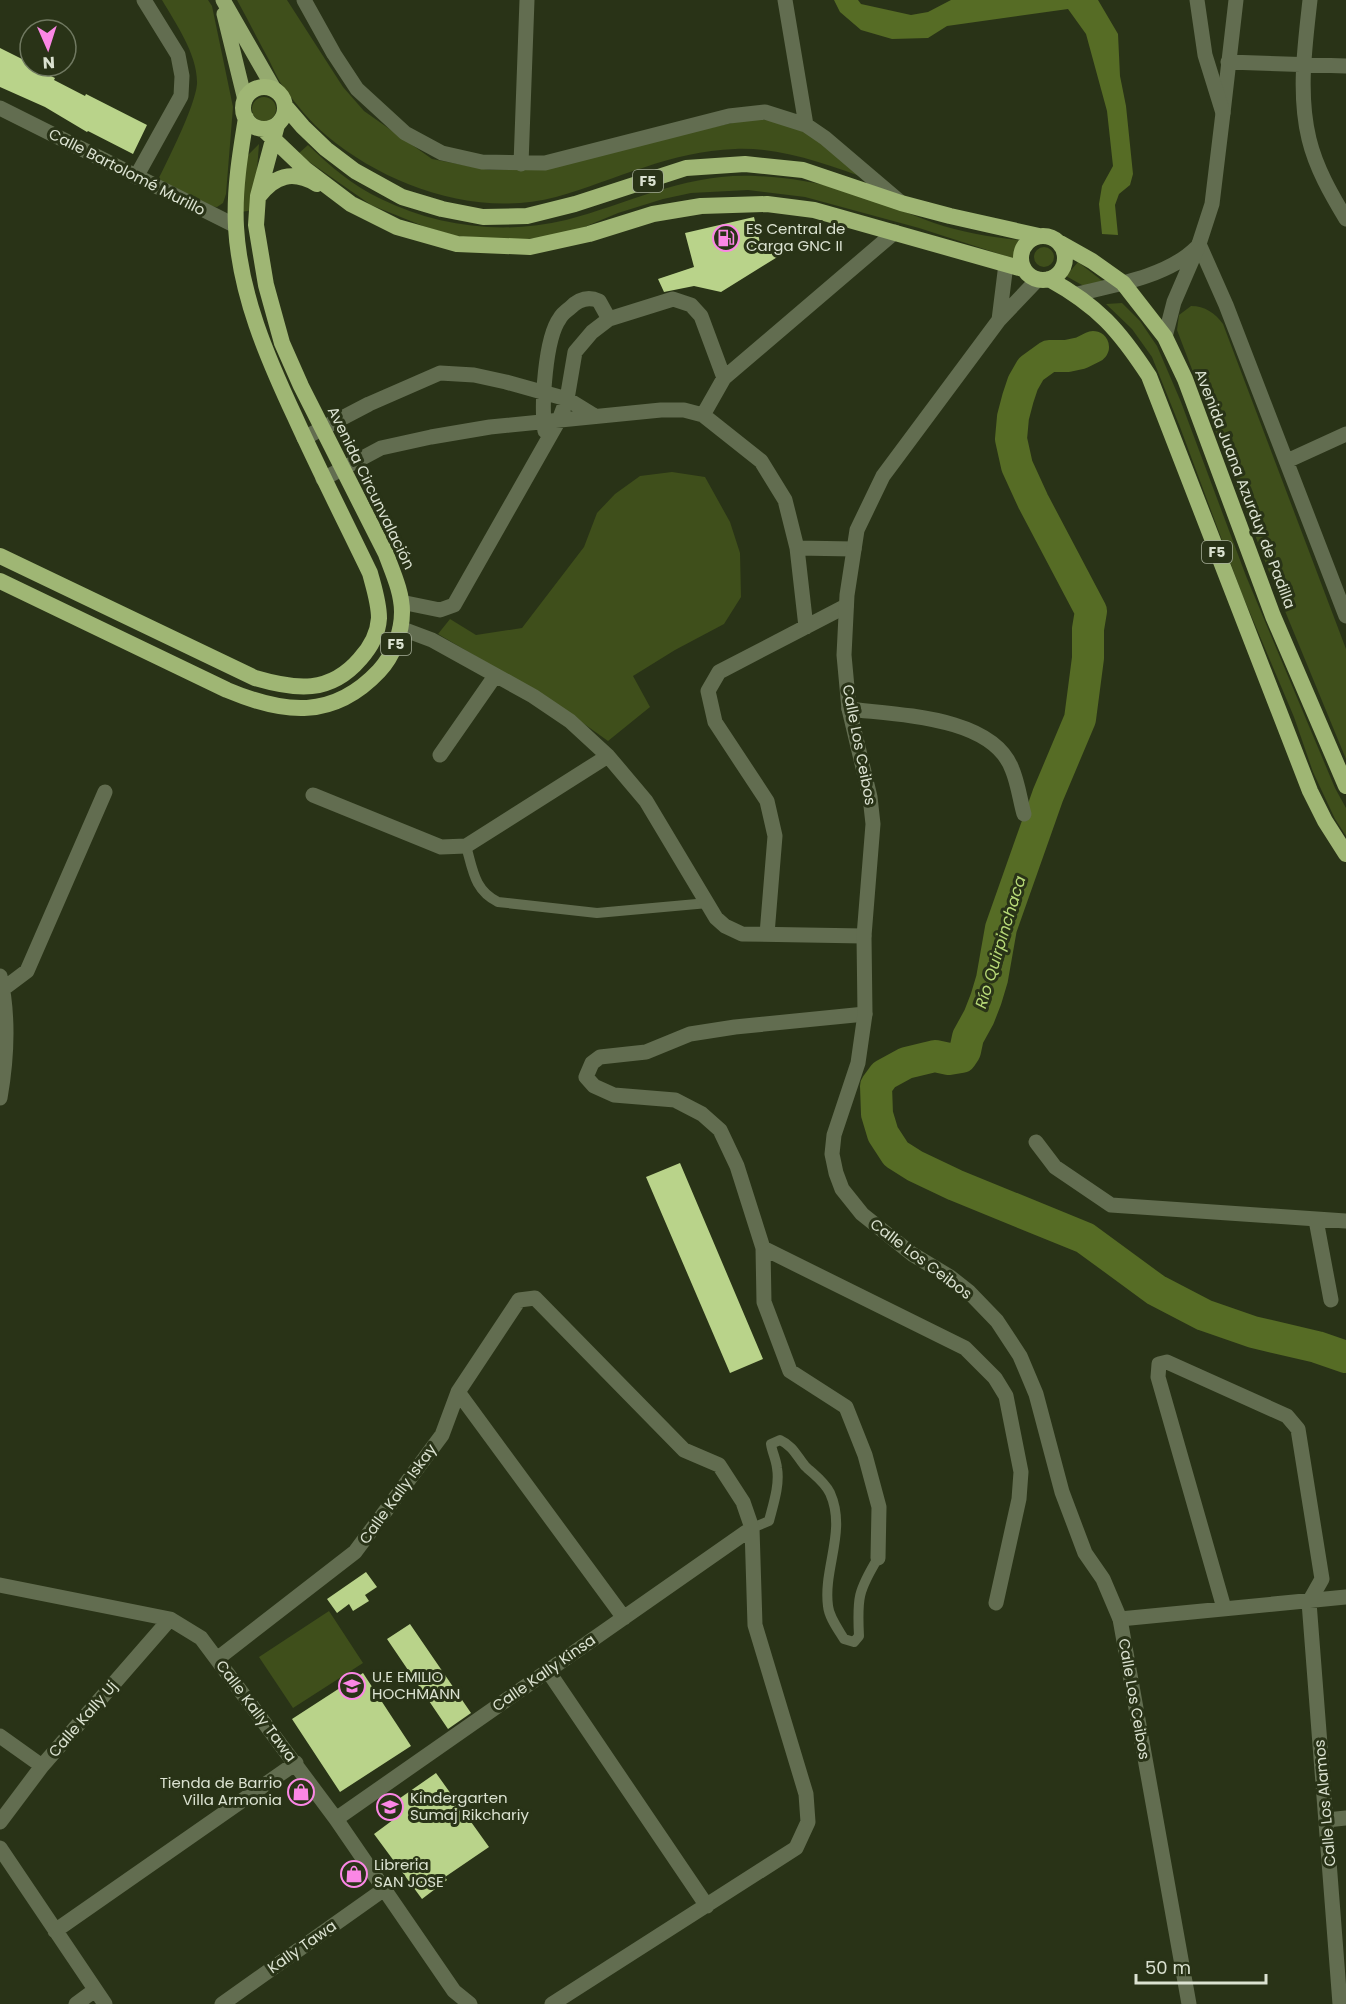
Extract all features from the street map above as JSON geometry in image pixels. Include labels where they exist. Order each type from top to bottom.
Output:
[{"type":"highway","points":[[245,100],[254,90],[267,87],[274,89]]},
{"type":"highway","name":"F5","points":[[272,131],[285,113],[284,99],[274,89]]},
{"type":"highway","name":"F5","points":[[245,100],[243,107],[251,125],[272,131],[306,170],[351,204],[397,227],[457,244],[530,246],[589,234],[653,214],[701,206],[768,204],[814,210],[1006,264],[1023,269],[1029,275],[1044,279],[1077,294],[1115,328],[1149,376],[1310,791],[1325,821],[1346,854]]},
{"type":"highway","name":"F5","points":[[285,106],[310,134],[355,171],[402,197],[442,209],[483,217],[527,216],[575,204],[686,168],[745,165],[803,170],[901,203],[950,216],[1047,236],[1059,243]]},
{"type":"highway","name":"F5","points":[[0,556],[255,678],[281,686],[298,687],[327,683],[350,671],[374,640],[379,621],[378,603],[370,573],[323,479],[266,352],[242,274],[236,226],[236,201],[246,118]]},
{"type":"highway","name":"Avenida Circunvalación","points":[[0,581],[227,690],[255,702],[272,706],[310,708],[340,700],[354,693],[384,666],[395,647],[400,628],[401,602],[396,582],[386,554],[322,429],[282,343],[266,285],[256,225],[258,196],[272,131]]},
{"type":"highway","points":[[258,196],[268,184],[279,178],[294,176],[310,180],[351,204]]},
{"type":"highway","points":[[1023,269],[1020,255],[1022,249],[1026,243],[1039,236]]},
{"type":"highway","points":[[1044,279],[1056,276],[1064,264],[1065,256],[1059,243]]},
{"type":"highway","name":"Avenida Juana Azurduy de Padilla","points":[[1059,243],[1092,261],[1123,283],[1165,337],[1185,379],[1273,616],[1346,786]]},
{"type":"main road","points":[[222,0],[274,89]]},
{"type":"main road","points":[[222,0],[245,100]]},
{"type":"street","points":[[136,177],[181,96],[182,76],[178,56],[144,0]]},
{"type":"street","points":[[304,0],[334,54],[357,88],[405,134],[442,153],[482,162],[521,164],[545,162],[729,116],[765,112],[806,125],[825,138],[901,203]]},
{"type":"street","points":[[521,164],[527,0]]},
{"type":"street","points":[[785,0],[806,125]]},
{"type":"street","points":[[1197,0],[1205,55],[1222,113]]},
{"type":"street","points":[[1165,337],[1174,302],[1199,244],[1212,204],[1236,0]]},
{"type":"street","points":[[1310,0],[1303,92],[1309,140],[1326,187],[1346,219]]},
{"type":"street","points":[[1228,62],[1346,66]]},
{"type":"street","name":"Calle Bartolomé Murillo","points":[[0,108],[236,226],[256,225]]},
{"type":"street","points":[[703,416],[724,378],[895,232]]},
{"type":"street","points":[[1077,294],[1123,283],[1160,270],[1187,257],[1199,244]]},
{"type":"street","points":[[1199,244],[1226,305],[1346,615]]},
{"type":"street","name":"Calle Los Ceibos","points":[[999,320],[1006,264]]},
{"type":"street","name":"Calle Los Ceibos","points":[[1044,279],[999,320],[884,476],[857,530],[846,606],[844,655],[849,709],[870,797],[873,824],[864,936],[865,1014],[858,1063],[834,1135],[832,1154],[842,1189],[862,1214],[912,1254],[950,1277],[969,1292],[997,1321],[1020,1356],[1036,1394],[1062,1492],[1085,1553],[1103,1579],[1120,1619],[1189,2004]]},
{"type":"street","points":[[547,442],[543,392],[553,333],[559,318],[574,303],[586,298],[599,301],[609,319]]},
{"type":"street","points":[[401,602],[440,610],[454,605],[560,420],[567,399],[575,352],[592,332],[609,319],[673,299],[691,305],[701,316],[724,378]]},
{"type":"street","points":[[304,438],[369,404],[440,373],[474,375],[543,392],[567,399],[593,416]]},
{"type":"street","points":[[323,479],[381,448],[443,435],[544,421],[684,410],[703,416],[761,461],[785,500],[797,548],[806,627]]},
{"type":"street","points":[[1287,461],[1346,434]]},
{"type":"street","points":[[797,548],[854,549]]},
{"type":"street","points":[[767,934],[775,836],[767,801],[715,722],[708,691],[719,672],[846,606]]},
{"type":"street","points":[[400,628],[432,640],[533,696],[570,721],[608,756],[646,801],[724,926],[742,934],[864,936]]},
{"type":"street","points":[[440,755],[495,676]]},
{"type":"street","points":[[849,709],[920,718],[970,730],[992,742],[1012,768],[1024,814]]},
{"type":"street","points":[[312,795],[441,847],[465,846],[608,756]]},
{"type":"street","points":[[0,1098],[6,1066],[1,982],[27,971],[105,792]]},
{"type":"street","points":[[865,1014],[735,1027],[690,1034],[646,1052],[600,1057],[592,1063],[586,1077],[594,1086],[614,1095],[675,1100],[702,1114],[720,1130],[737,1166],[763,1248],[764,1302],[790,1371],[846,1407],[866,1455],[879,1507],[878,1558]]},
{"type":"street","points":[[1036,1142],[1055,1167],[1111,1205],[1346,1221]]},
{"type":"street","points":[[1316,1220],[1331,1300]]},
{"type":"street","points":[[763,1248],[965,1348],[995,1378],[1006,1396],[1021,1472],[1019,1499],[996,1603]]},
{"type":"street","name":"Calle Kally Iskay","points":[[217,1659],[355,1552],[442,1435],[458,1392],[519,1300],[535,1298],[684,1450],[719,1466],[743,1502],[752,1528]]},
{"type":"street","points":[[1224,1608],[1158,1377],[1159,1364],[1167,1362],[1287,1416],[1298,1429],[1323,1579],[1309,1602]]},
{"type":"street","points":[[458,1392],[624,1617]]},
{"type":"street","points":[[552,2004],[796,1848],[808,1822],[806,1794],[755,1625],[752,1528]]},
{"type":"street","name":"Calle Kally Kinsa","points":[[336,1819],[752,1528]]},
{"type":"street","points":[[0,1585],[170,1619]]},
{"type":"street","points":[[1120,1619],[1346,1597]]},
{"type":"street","name":"Calle Los Alamos","points":[[1309,1602],[1341,2004]]},
{"type":"street","name":"Calle Kally Tawa","points":[[170,1619],[201,1638],[336,1819],[454,1998],[470,2004]]},
{"type":"street","name":"Calle Kally Uj","points":[[0,1822],[42,1766],[170,1619]]},
{"type":"street","points":[[548,1671],[707,1906]]},
{"type":"street","points":[[0,1736],[42,1766]]},
{"type":"street","points":[[55,1931],[296,1763]]},
{"type":"street","points":[[1327,1820],[1346,1818]]},
{"type":"street","points":[[0,1848],[105,2004]]},
{"type":"street","name":"Kally Tawa","points":[[222,2004],[383,1890]]},
{"type":"street","points":[[76,2004],[95,1990]]},
{"type":"lane","points":[[465,846],[476,882],[486,896],[498,902],[597,913],[708,903]]},
{"type":"lane","points":[[752,1528],[770,1521],[778,1480],[771,1444],[780,1440],[789,1444],[829,1491],[836,1511],[837,1529],[827,1595],[828,1609],[844,1639],[854,1642],[859,1636],[858,1608],[861,1586],[878,1558]]},
{"type":"shaded area","points":[[162,0],[208,0],[212,6],[233,107],[226,194],[223,203],[217,207],[208,206],[157,182],[186,119],[197,84],[190,51]]},
{"type":"shaded area","points":[[237,0],[287,0],[343,87],[364,111],[432,159],[489,170],[523,169],[741,121],[762,120],[780,122],[808,134],[871,180],[788,154],[735,149],[688,155],[644,167],[556,197],[526,202],[495,203],[465,200],[434,193],[377,170],[351,154],[315,125],[282,85]]},
{"type":"shaded area","points":[[834,0],[858,0],[861,4],[911,15],[928,12],[951,0],[1098,0],[1118,34],[1120,76],[1126,106],[1133,174],[1130,185],[1119,194],[1115,205],[1118,235],[1102,234],[1099,204],[1102,186],[1113,166],[1107,111],[1086,34],[1068,9],[947,26],[928,38],[892,39],[861,30],[840,12]]},
{"type":"shaded area","points":[[264,97],[269,98],[275,104],[275,114],[269,120],[264,121],[259,120],[253,114],[252,109],[253,104],[259,98]]},
{"type":"shaded area","points":[[259,144],[254,210],[241,212],[244,159]]},
{"type":"shaded area","points":[[308,145],[342,175],[381,199],[425,216],[472,226],[543,225],[590,213],[681,184],[729,176],[755,176],[811,182],[833,187],[867,197],[944,226],[975,234],[1018,240],[1015,259],[919,228],[805,197],[748,190],[691,193],[663,199],[618,213],[582,228],[544,237],[519,240],[456,236],[423,226],[371,205],[298,154]]},
{"type":"shaded area","points":[[1044,247],[1051,250],[1054,257],[1051,264],[1044,267],[1037,264],[1034,257],[1037,250]]},
{"type":"shaded area","points":[[1078,262],[1105,283],[1089,289],[1066,276]]},
{"type":"shaded area","points":[[1122,303],[1140,321],[1157,346],[1181,402],[1246,576],[1335,788],[1346,808],[1346,836],[1335,819],[1313,772],[1294,717],[1242,594],[1152,357],[1132,329],[1106,304]]},
{"type":"shaded area","points":[[1191,306],[1209,311],[1223,324],[1346,649],[1346,759],[1271,577],[1177,330],[1179,315]]},
{"type":"shaded area","points":[[672,472],[705,477],[730,522],[740,553],[741,597],[724,624],[633,676],[650,707],[608,741],[546,699],[438,634],[450,619],[476,635],[522,628],[584,547],[597,513],[615,494],[640,476]]},
{"type":"shaded area","points":[[329,1611],[363,1663],[293,1708],[259,1657]]},
{"type":"building","points":[[0,48],[18,57],[18,78],[55,78],[54,80],[85,96],[86,94],[147,125],[133,154],[87,132],[45,107],[0,87]]},
{"type":"building","points":[[754,217],[761,247],[792,248],[721,292],[694,286],[664,292],[658,279],[694,267],[685,233]]},
{"type":"building","points":[[680,1163],[763,1359],[730,1373],[646,1177]]},
{"type":"building","points":[[366,1572],[377,1587],[365,1595],[369,1601],[353,1611],[349,1604],[337,1613],[327,1599]]},
{"type":"building","points":[[410,1624],[471,1713],[448,1729],[387,1639]]},
{"type":"building","points":[[363,1673],[411,1746],[340,1792],[292,1719]]},
{"type":"building","points":[[436,1773],[489,1847],[445,1877],[447,1880],[422,1899],[374,1834],[401,1814],[393,1803]]},
{"type":"waterway","name":"Río Quirpinchaca","points":[[1093,347],[1067,356],[1049,356],[1031,369],[1018,398],[1011,439],[1017,466],[1033,501],[1091,611],[1080,719],[1048,795],[1001,928],[992,979],[979,1017],[968,1037],[965,1051],[961,1057],[949,1059],[935,1056],[906,1063],[884,1075],[876,1086],[877,1114],[883,1134],[896,1154],[915,1166],[955,1185],[1085,1238],[1156,1290],[1204,1315],[1253,1332],[1317,1347],[1346,1357]]},
{"type":"place","name":"ES Central de Carga GNC II","points":[[726,238]]},
{"type":"place","name":"U.E EMILIO HOCHMANN","points":[[352,1686]]},
{"type":"place","name":"Tienda de Barrio Villa Armonia","points":[[301,1792]]},
{"type":"place","name":"Kindergarten Sumaj Rikchariy","points":[[390,1807]]},
{"type":"place","name":"Libreria SAN JOSE","points":[[354,1874]]}]
